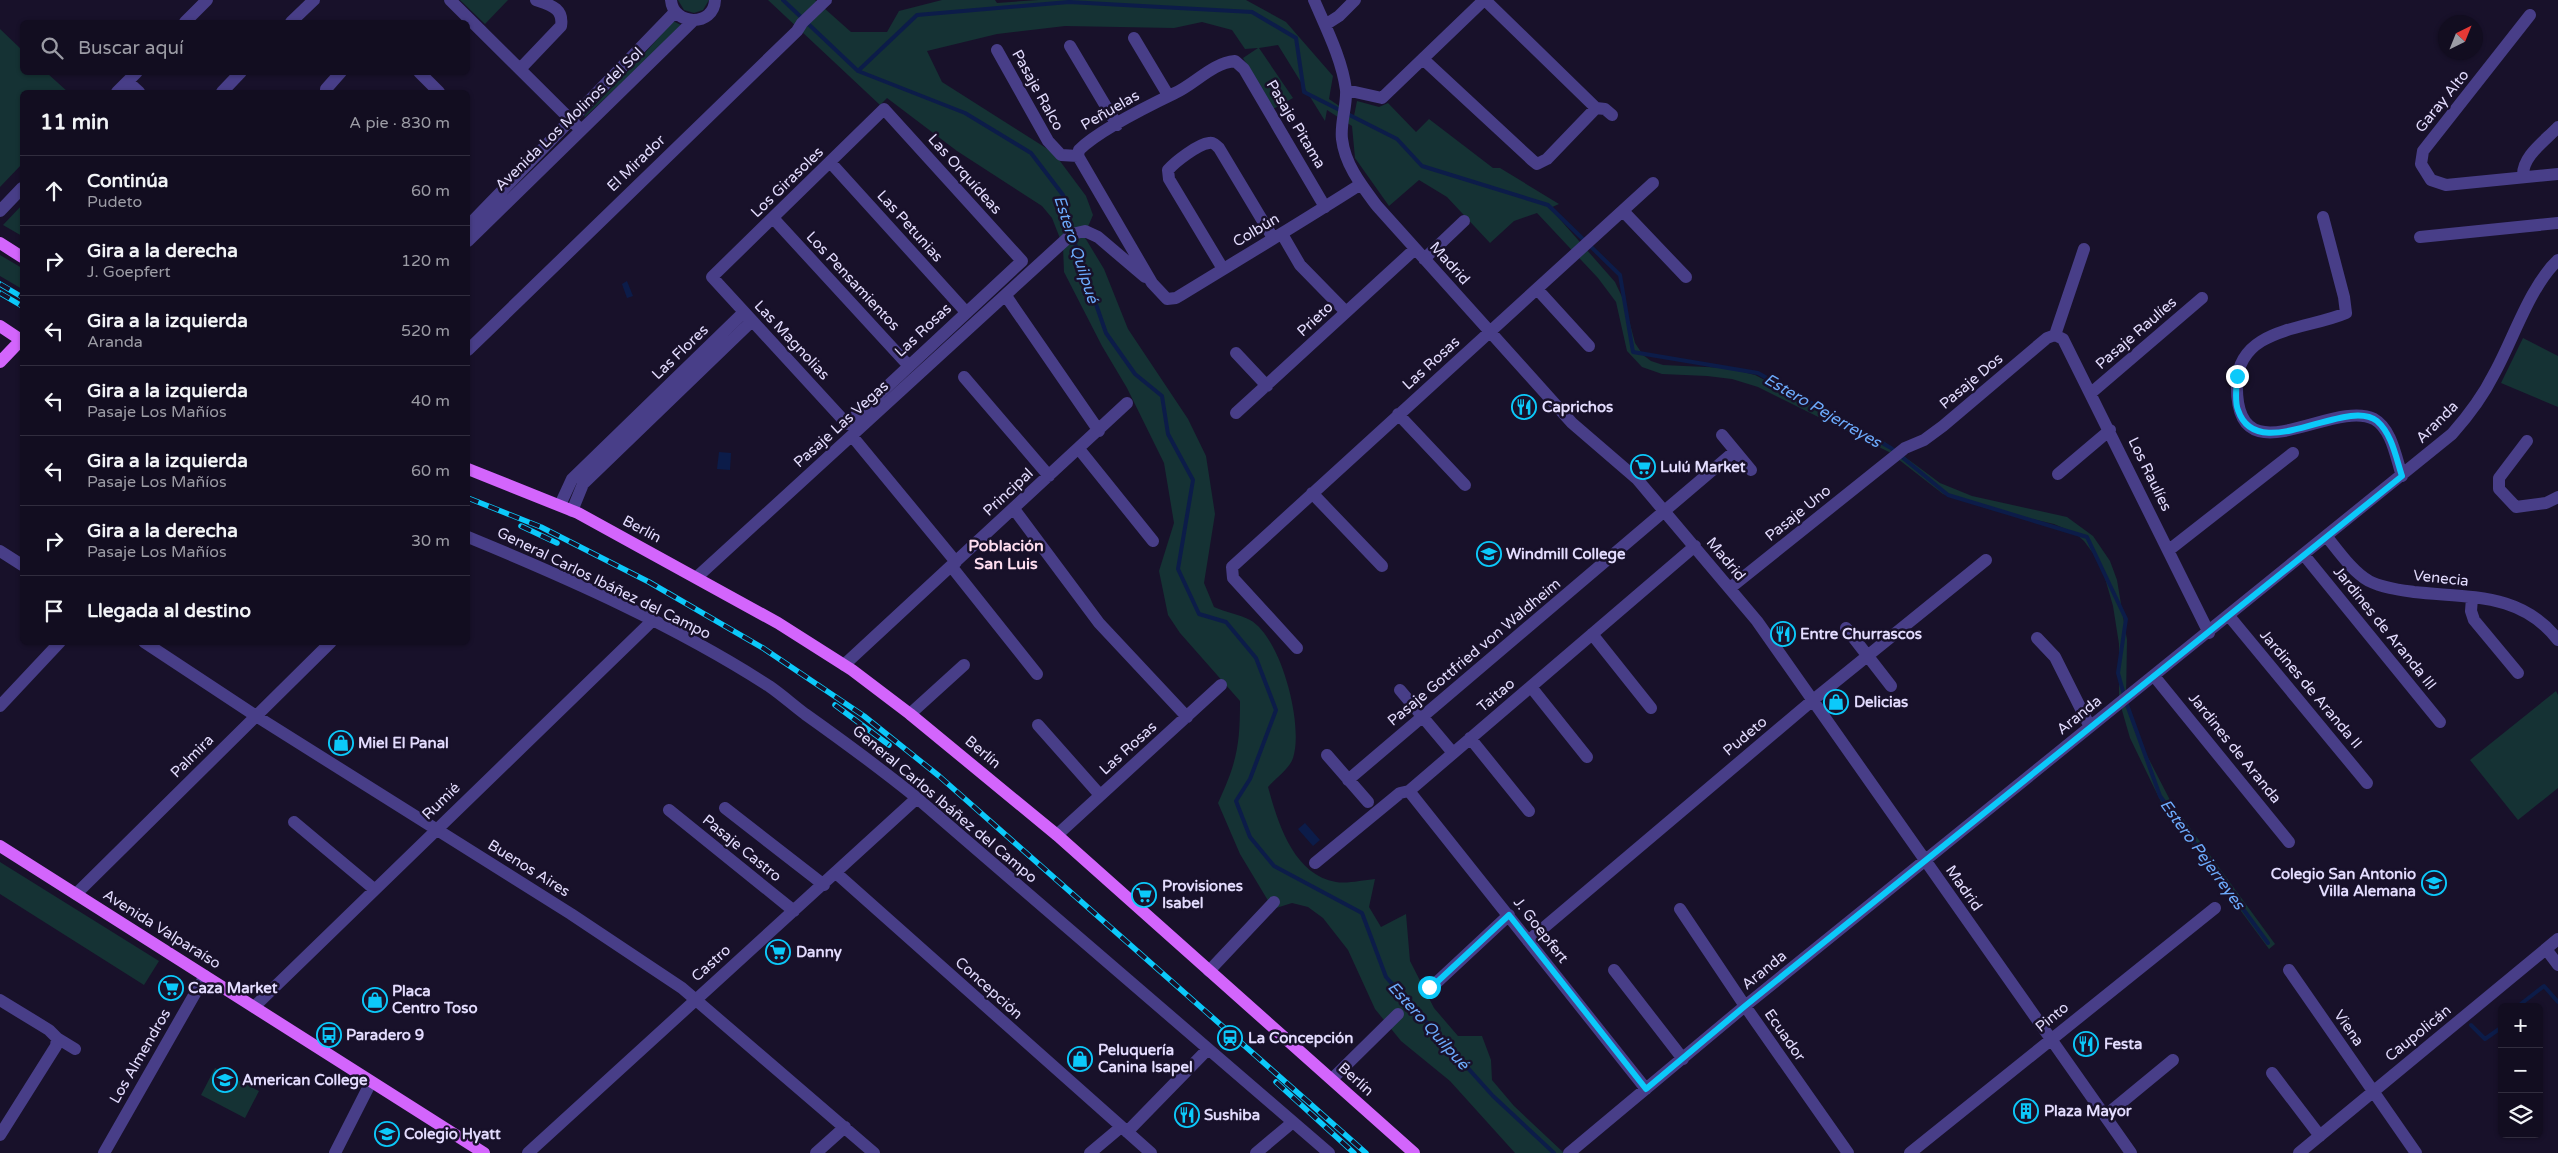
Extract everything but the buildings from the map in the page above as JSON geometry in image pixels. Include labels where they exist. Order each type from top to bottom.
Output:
[{"type":"main road","points":[[0,243],[20,256]]},
{"type":"main road","points":[[0,326],[20,339]]},
{"type":"main road","points":[[0,362],[20,342]]},
{"type":"main road","name":"Berlín","points":[[470,470],[572,511],[697,577],[778,623],[844,665],[910,714],[1057,835],[1414,1153]]},
{"type":"main road","name":"Avenida Valparaíso","points":[[0,846],[484,1153]]},
{"type":"street","points":[[293,20],[314,0]]},
{"type":"street","points":[[450,0],[576,125]]},
{"type":"street","points":[[520,69],[561,26],[562,17],[558,10],[536,0]]},
{"type":"street","name":"Avenida Los Molinos del Sol","points":[[470,232],[576,125],[693,21],[702,19],[710,13],[715,0]]},
{"type":"street","name":"Madrid","points":[[1314,0],[1342,70],[1346,94],[1342,122],[1342,139],[1348,163],[1361,184],[1377,206],[1572,423],[1617,460],[1664,510],[1757,621],[2131,1153]]},
{"type":"street","points":[[1324,25],[1339,16],[1355,0]]},
{"type":"street","points":[[1346,94],[1382,98],[1484,0],[1596,108],[1605,109],[1612,115]]},
{"type":"street","points":[[188,20],[204,1]]},
{"type":"street","name":"El Mirador","points":[[470,348],[798,31],[802,23],[825,1]]},
{"type":"street","points":[[673,6],[683,19],[693,21]]},
{"type":"street","name":"Avenida Los Molinos del Sol","points":[[576,125],[673,6]]},
{"type":"street","name":"Garay Alto","points":[[2530,15],[2423,150],[2420,158],[2425,174],[2438,184],[2558,174]]},
{"type":"street","points":[[1134,38],[1168,96]]},
{"type":"street","points":[[1070,46],[1117,125]]},
{"type":"street","name":"Pasaje Ralco","points":[[997,50],[1048,141],[1061,155],[1078,156]]},
{"type":"street","points":[[1423,59],[1537,164],[1547,159],[1596,108]]},
{"type":"street","name":"Peñuelas","points":[[1078,156],[1079,150],[1084,145],[1117,125],[1224,62],[1235,61]]},
{"type":"street","name":"Pasaje Pitama","points":[[1235,61],[1244,70],[1325,207]]},
{"type":"street","points":[[224,90],[239,75]]},
{"type":"street","points":[[326,90],[339,75]]},
{"type":"street","points":[[422,75],[437,90]]},
{"type":"street","points":[[119,90],[132,77],[138,90]]},
{"type":"street","name":"Los Girasoles","points":[[712,277],[884,109]]},
{"type":"street","name":"Las Orquídeas","points":[[884,109],[1022,261]]},
{"type":"street","points":[[2523,176],[2526,160],[2558,127]]},
{"type":"street","points":[[1223,269],[1169,179],[1168,170],[1174,163],[1206,143],[1213,143],[1219,148],[1277,236],[1300,265],[1346,312]]},
{"type":"street","points":[[1078,156],[1152,283]]},
{"type":"street","name":"Las Petunias","points":[[830,162],[966,312]]},
{"type":"street","name":"Las Rosas","points":[[1297,648],[1232,578],[1232,567],[1653,183]]},
{"type":"street","name":"Colbún","points":[[1152,283],[1167,299],[1176,298],[1361,184]]},
{"type":"street","points":[[0,211],[20,190]]},
{"type":"street","points":[[1623,211],[1686,277]]},
{"type":"street","points":[[2323,217],[2344,297],[2346,313],[2271,335],[2258,343],[2242,362],[2237,376],[2237,408],[2248,424],[2261,431],[2274,434],[2350,416],[2363,415],[2376,420],[2388,434],[2402,476]]},
{"type":"street","name":"Los Pensamientos","points":[[772,218],[909,366]]},
{"type":"street","points":[[1424,259],[1464,221]]},
{"type":"street","points":[[2420,237],[2558,223]]},
{"type":"street","name":"Pasaje Las Vegas","points":[[697,577],[1072,234],[1085,231],[1098,237],[1152,283]]},
{"type":"street","name":"Prieto","points":[[1236,413],[1415,249]]},
{"type":"street","points":[[2055,334],[2084,249]]},
{"type":"street","name":"Aranda","points":[[1569,1153],[1745,1006],[2134,691],[2209,633],[2452,434],[2478,401],[2494,375],[2541,280],[2558,260]]},
{"type":"street","name":"Las Rosas","points":[[847,424],[1022,261]]},
{"type":"street","name":"Las Magnolias","points":[[712,277],[847,424]]},
{"type":"street","points":[[1537,289],[1589,346]]},
{"type":"street","points":[[1006,296],[1099,430]]},
{"type":"street","name":"Pasaje Raulíes","points":[[2091,393],[2202,298]]},
{"type":"street","name":"Las Flores","points":[[560,505],[572,478],[584,474],[748,316]]},
{"type":"street","name":"Los Raulíes","points":[[2055,334],[2063,339],[2091,393],[2209,633]]},
{"type":"street","name":"Pasaje Dos","points":[[1886,462],[1905,448],[1924,440],[1943,426],[2047,338],[2055,334]]},
{"type":"street","points":[[1236,353],[1267,386]]},
{"type":"street","points":[[964,377],[1050,476]]},
{"type":"street","name":"Principal","points":[[844,665],[1127,403]]},
{"type":"street","points":[[1398,414],[1465,485]]},
{"type":"street","points":[[2058,474],[2110,430]]},
{"type":"street","points":[[1722,435],[1751,470]]},
{"type":"street","points":[[852,436],[954,564],[1037,674]]},
{"type":"street","points":[[2527,441],[2499,478],[2498,486],[2501,494],[2511,504],[2522,508],[2546,503],[2558,497]]},
{"type":"street","points":[[1079,449],[1153,541]]},
{"type":"street","name":"Pasaje Gottfried von Waldheim","points":[[1348,780],[1735,451]]},
{"type":"street","points":[[2169,550],[2293,453]]},
{"type":"street","name":"Pasaje Uno","points":[[1730,588],[1886,462]]},
{"type":"street","name":"Las Flores","points":[[572,511],[583,484],[584,474]]},
{"type":"street","points":[[1312,493],[1382,566]]},
{"type":"street","points":[[1014,509],[1100,623],[1187,717]]},
{"type":"street","name":"Venecia","points":[[2327,537],[2354,568],[2369,581],[2399,590],[2503,601],[2534,615],[2558,640]]},
{"type":"street","name":"General Carlos Ibáñez del Campo","points":[[470,538],[576,584],[652,621],[728,661],[770,687],[865,756],[917,798],[1329,1153]]},
{"type":"street","name":"Taitao","points":[[1315,863],[1400,793],[1409,790],[1695,546]]},
{"type":"street","points":[[0,550],[20,564]]},
{"type":"street","name":"Jardines de Aranda III","points":[[2304,555],[2440,722]]},
{"type":"street","name":"Pudeto","points":[[1528,941],[1814,700],[1986,560]]},
{"type":"street","points":[[2472,598],[2471,611],[2474,620],[2518,673]]},
{"type":"street","name":"Jardines de Aranda II","points":[[2230,616],[2367,783]]},
{"type":"street","name":"Rumié","points":[[254,1006],[652,621]]},
{"type":"street","points":[[1846,628],[1890,686]]},
{"type":"street","points":[[1592,634],[1651,708]]},
{"type":"street","points":[[2037,638],[2055,656],[2090,727]]},
{"type":"street","points":[[0,706],[57,645]]},
{"type":"street","name":"Buenos Aires","points":[[149,645],[256,716],[571,914],[695,998],[874,1153]]},
{"type":"street","name":"Palmira","points":[[76,894],[328,645]]},
{"type":"street","points":[[910,714],[964,665]]},
{"type":"street","name":"Jardines de Aranda","points":[[2154,676],[2289,842]]},
{"type":"street","name":"Las Rosas","points":[[1057,835],[1221,685]]},
{"type":"street","points":[[1531,687],[1587,757]]},
{"type":"street","points":[[1400,690],[1453,753]]},
{"type":"street","points":[[1038,725],[1100,795]]},
{"type":"street","points":[[1470,738],[1529,811]]},
{"type":"street","points":[[1327,755],[1368,802]]},
{"type":"street","name":"J. Goepfert","points":[[1409,790],[1646,1089]]},
{"type":"street","name":"Castro","points":[[528,1153],[695,998],[824,885],[917,798]]},
{"type":"street","name":"Pasaje Castro","points":[[725,808],[824,885]]},
{"type":"street","name":"Pasaje Castro","points":[[669,810],[794,911]]},
{"type":"street","points":[[294,822],[374,889]]},
{"type":"street","name":"Concepción","points":[[836,873],[1151,1153]]},
{"type":"street","points":[[1209,971],[1274,902]]},
{"type":"street","name":"Pinto","points":[[1910,1153],[2215,908]]},
{"type":"street","name":"Ecuador","points":[[1680,909],[1848,1153]]},
{"type":"street","points":[[1429,987],[1436,983],[1509,915]]},
{"type":"street","name":"Caupolicán","points":[[2299,1153],[2315,1144],[2374,1090],[2558,939]]},
{"type":"street","points":[[2546,949],[2558,965]]},
{"type":"street","points":[[1614,970],[1683,1059]]},
{"type":"street","name":"Viena","points":[[2289,970],[2416,1153]]},
{"type":"street","name":"Los Almendros","points":[[104,1153],[205,976]]},
{"type":"street","points":[[0,1000],[49,1030],[57,1038],[75,1049]]},
{"type":"street","points":[[1332,1079],[1398,1014]]},
{"type":"street","points":[[0,1135],[56,1046],[57,1038]]},
{"type":"street","points":[[1090,1153],[1124,1129],[1208,1049]]},
{"type":"street","points":[[2105,1116],[2173,1060]]},
{"type":"street","points":[[2272,1073],[2315,1144]]},
{"type":"street","points":[[335,1153],[371,1082]]},
{"type":"street","points":[[1256,1153],[1293,1122]]},
{"type":"street","points":[[816,1153],[845,1128]]},
{"type":"green space","points":[[460,0],[508,0],[485,24]]},
{"type":"green space","points":[[678,0],[709,0],[703,10],[694,13],[684,10]]},
{"type":"green space","points":[[768,0],[815,0],[851,32],[887,32],[899,11],[942,0],[995,0],[997,3],[1038,0],[1246,0],[1286,22],[1333,76],[1329,99],[1354,116],[1357,101],[1379,107],[1388,103],[1416,132],[1429,119],[1493,168],[1500,168],[1559,204],[1550,208],[1615,282],[1624,301],[1635,343],[1643,355],[1651,361],[1663,365],[1727,368],[1755,375],[1882,440],[1940,483],[1972,496],[2067,517],[2093,536],[2110,561],[2117,580],[2127,640],[2126,698],[2139,740],[2171,802],[2275,944],[2269,949],[2162,804],[2130,738],[2119,700],[2119,644],[2113,606],[2101,564],[2084,541],[2075,533],[2054,524],[1992,510],[1943,494],[1889,452],[1758,387],[1732,379],[1662,374],[1642,367],[1627,351],[1616,302],[1598,278],[1537,213],[1514,221],[1490,243],[1447,197],[1419,180],[1389,206],[1355,158],[1352,126],[1327,110],[1325,121],[1278,45],[1259,48],[1293,98],[1273,109],[1243,58],[1258,48],[1245,49],[1232,30],[1202,22],[1174,28],[1065,26],[997,34],[927,51],[942,82],[1054,153],[1086,196],[1093,215],[1084,236],[1104,269],[1128,329],[1188,419],[1206,456],[1215,514],[1204,583],[1214,607],[1246,618],[1261,629],[1280,662],[1287,683],[1292,704],[1296,743],[1291,762],[1268,787],[1283,831],[1298,858],[1321,877],[1336,882],[1375,879],[1369,907],[1381,927],[1406,914],[1410,961],[1434,1008],[1458,1036],[1482,1036],[1491,1060],[1492,1080],[1514,1106],[1564,1153],[1515,1153],[1450,1081],[1401,1041],[1375,1009],[1348,950],[1323,918],[1308,907],[1292,903],[1273,909],[1240,854],[1218,803],[1236,753],[1240,701],[1180,633],[1168,615],[1159,571],[1174,523],[1164,463],[1127,388],[1102,346],[1064,272],[1063,246],[1052,218],[1042,206],[957,151],[887,98],[880,105]]},
{"type":"green space","points":[[673,21],[683,26],[585,117],[584,116],[638,61]]},
{"type":"green space","points":[[0,29],[20,48],[20,75],[49,75],[66,90],[20,90],[20,166],[0,187]]},
{"type":"green space","points":[[20,207],[20,235],[3,225]]},
{"type":"green space","points":[[0,255],[20,267],[20,288],[0,276]]},
{"type":"green space","points":[[2523,338],[2558,356],[2558,407],[2501,383]]},
{"type":"green space","points":[[2556,691],[2558,695],[2558,788],[2518,820],[2470,760]]},
{"type":"green space","points":[[0,862],[159,961],[144,985],[0,894]]},
{"type":"green space","points":[[215,1068],[259,1091],[245,1118],[201,1095]]},
{"type":"water","points":[[627,281],[633,296],[627,298],[622,284]]},
{"type":"water","points":[[719,452],[731,453],[730,470],[717,469]]},
{"type":"water","points":[[1305,823],[1320,840],[1313,846],[1298,829]]},
{"type":"waterway","name":"Estero Quilpué","points":[[783,0],[858,71],[965,113],[1031,153],[1063,195],[1071,231]]},
{"type":"waterway","name":"Estero Pejerreyes","points":[[858,71],[917,15],[1069,2],[1252,12],[1296,38],[1304,92],[1397,139],[1422,166],[1548,205],[1620,275],[1633,352],[1758,373],[1891,448],[1948,495],[2087,537],[2126,619],[2118,673],[2124,695]]},
{"type":"waterway","name":"Estero Quilpué","points":[[1073,238],[1106,333],[1135,374],[1162,396],[1168,434],[1193,480],[1178,569],[1199,614],[1226,622],[1256,658],[1276,710],[1250,779],[1236,801],[1250,837],[1274,866],[1362,913],[1386,977],[1493,1096],[1554,1153]]},
{"type":"waterway","name":"Estero Pejerreyes","points":[[2126,702],[2160,796],[2268,943]]},
{"type":"waterway","name":"Estero Pejerreyes","points":[[2522,1003],[2544,986],[2558,1002]]},
{"type":"waterway","name":"Estero Pejerreyes","points":[[2471,1025],[2485,1039],[2498,1030]]},
{"type":"railway","points":[[0,284],[20,296]]},
{"type":"railway","points":[[0,293],[20,305]]},
{"type":"railway","points":[[470,499],[541,527],[649,582],[763,648],[864,716],[939,776],[1366,1153]]},
{"type":"railway","points":[[521,526],[557,543]]},
{"type":"railway","points":[[835,705],[889,745]]},
{"type":"railway","points":[[1276,1082],[1354,1153]]},
{"type":"place","name":"Caprichos","points":[[1524,407]]},
{"type":"place","name":"Lulú Market","points":[[1643,467]]},
{"type":"place","name":"Windmill College","points":[[1489,554]]},
{"type":"place","name":"Entre Churrascos","points":[[1783,634]]},
{"type":"place","name":"Delicias","points":[[1836,702]]},
{"type":"place","name":"Miel El Panal","points":[[341,743]]},
{"type":"place","name":"Colegio San Antonio Villa Alemana","points":[[2434,883]]},
{"type":"place","name":"Provisiones Isabel","points":[[1144,895]]},
{"type":"place","name":"Danny","points":[[778,952]]},
{"type":"place","name":"Caza Market","points":[[171,988]]},
{"type":"place","name":"Placa Centro Toso","points":[[375,1000]]},
{"type":"place","name":"Paradero 9","points":[[329,1035]]},
{"type":"place","name":"La Concepción","points":[[1230,1038]]},
{"type":"place","name":"Festa","points":[[2086,1044]]},
{"type":"place","name":"Peluquería Canina Isapel","points":[[1080,1059]]},
{"type":"place","name":"American College","points":[[225,1080]]},
{"type":"place","name":"Plaza Mayor","points":[[2026,1111]]},
{"type":"place","name":"Sushiba","points":[[1187,1115]]},
{"type":"place","name":"Colegio Hyatt","points":[[387,1134]]},
{"type":"district","name":"Población San Luis","points":[[1006,554]]},
{"type":"route","points":[[1429,987],[1436,983],[1509,915],[1646,1089],[1745,1006],[2402,476],[2388,434],[2376,420],[2363,415],[2350,416],[2274,434],[2261,431],[2248,424],[2237,408],[2237,376]]}]
